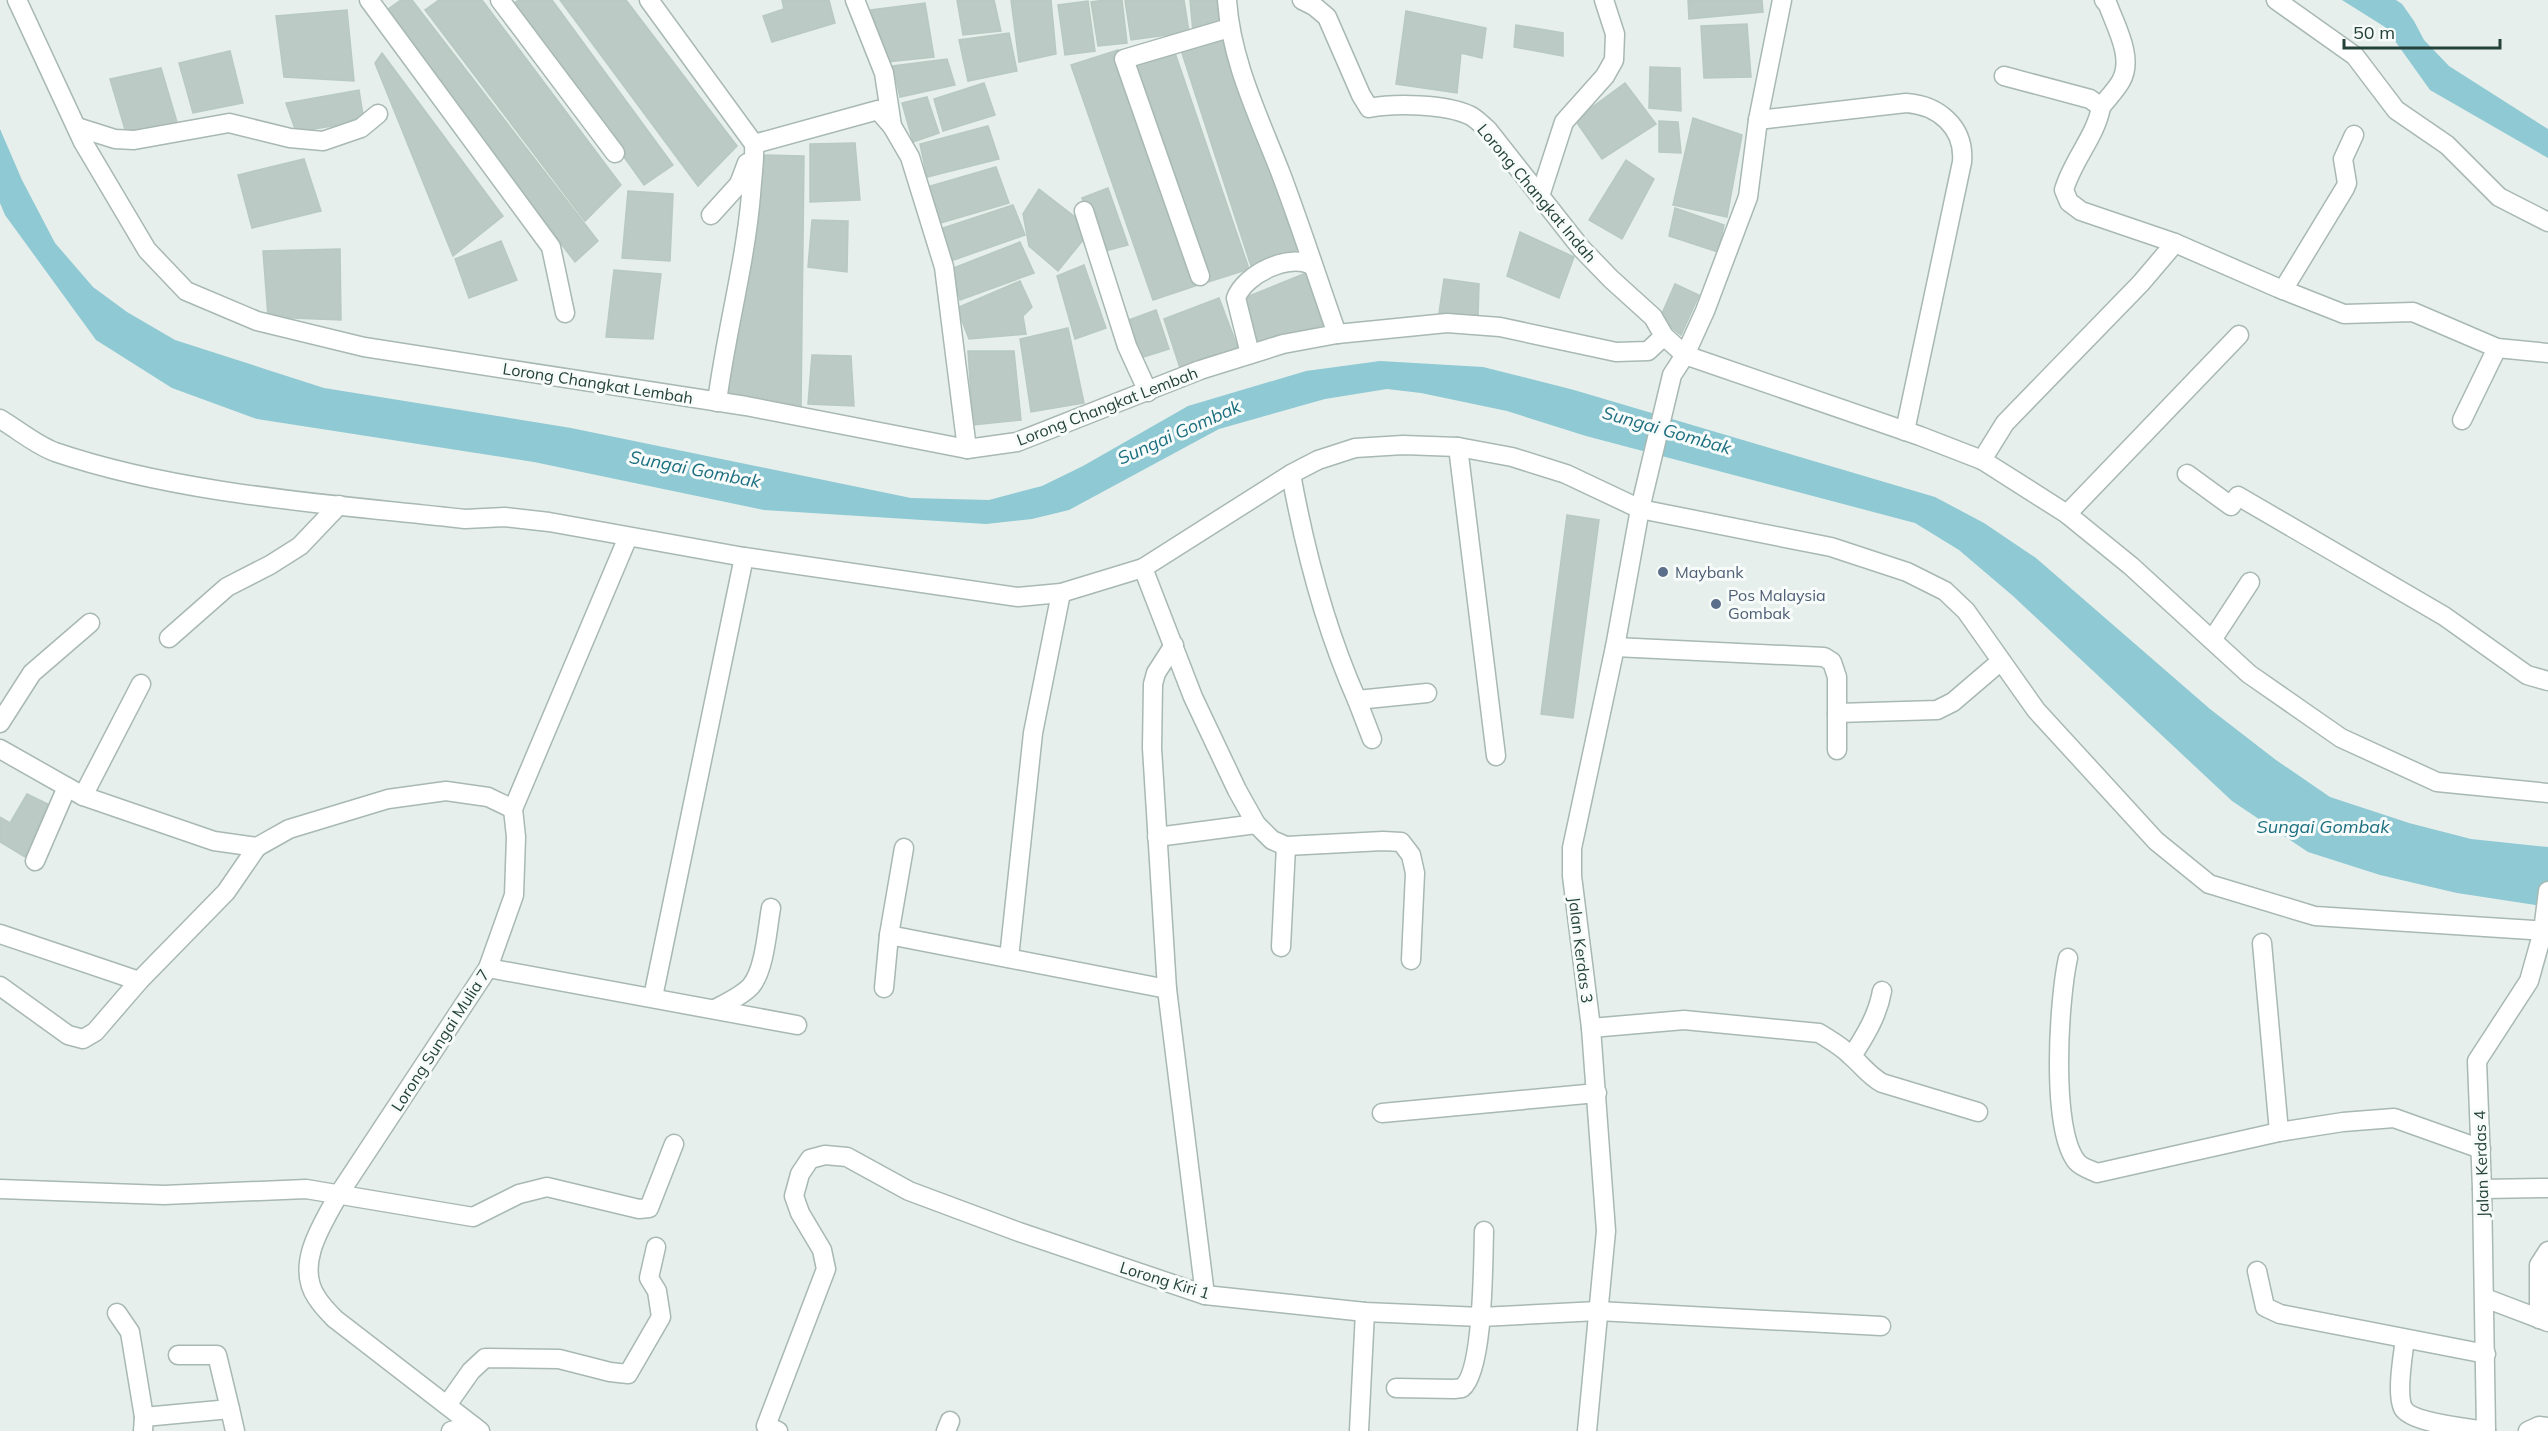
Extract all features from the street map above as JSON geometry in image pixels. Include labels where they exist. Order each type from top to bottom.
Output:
[{"type":"street","name":"Lorong Changkat Lembah","points":[[18,0],[83,142],[147,249],[186,291],[257,321],[363,347],[717,402],[968,449],[1017,442],[1200,370],[1283,344],[1337,334],[1447,323],[1500,327],[1616,352],[1648,351],[1664,336]]},
{"type":"street","points":[[369,0],[551,247],[565,313]]},
{"type":"street","points":[[500,0],[615,153]]},
{"type":"street","points":[[649,0],[754,144],[749,215],[739,286],[724,347],[717,402]]},
{"type":"street","points":[[855,0],[884,73],[892,126]]},
{"type":"street","points":[[1227,0],[1229,28],[1244,80],[1337,334]]},
{"type":"street","name":"Lorong Changkat Indah","points":[[1302,0],[1327,17],[1361,94],[1370,108],[1385,105],[1454,109],[1472,116],[1488,130],[1581,248],[1653,317],[1664,336],[1685,356]]},
{"type":"street","points":[[1540,196],[1564,122],[1605,76],[1614,60],[1616,34],[1604,0]]},
{"type":"street","points":[[1782,0],[1758,120],[1748,197],[1685,356],[1982,459],[2067,514],[2131,566],[2249,674],[2341,738],[2437,782],[2548,793]]},
{"type":"street","points":[[2104,0],[2108,4],[2124,49],[2126,65],[2122,81],[2101,107],[2099,118],[2068,173],[2064,190],[2069,202],[2081,210],[2175,243],[2344,314],[2413,312],[2498,348],[2548,352]]},
{"type":"street","points":[[2276,0],[2355,56],[2396,110],[2447,145],[2499,197],[2548,222]]},
{"type":"street","points":[[1200,276],[1124,58],[1229,28]]},
{"type":"street","points":[[2004,76],[2090,99],[2101,107]]},
{"type":"street","points":[[1758,120],[1905,103],[1920,104],[1942,115],[1959,138],[1963,152],[1960,171],[1905,431]]},
{"type":"street","points":[[754,144],[878,110],[892,126],[910,157],[944,267],[968,449]]},
{"type":"street","points":[[77,126],[115,139],[134,140],[229,123],[290,138],[323,141],[361,128],[378,114]]},
{"type":"street","points":[[2283,290],[2345,189],[2346,176],[2343,159],[2354,135]]},
{"type":"street","points":[[711,215],[739,184],[754,144]]},
{"type":"street","points":[[1083,212],[1127,346],[1148,392]]},
{"type":"street","points":[[1982,459],[2005,423],[2141,283],[2175,243]]},
{"type":"street","points":[[1250,354],[1236,298],[1239,291],[1272,266],[1289,260],[1304,260],[1313,266]]},
{"type":"street","points":[[2067,514],[2239,335]]},
{"type":"street","points":[[2462,420],[2498,348]]},
{"type":"street","name":"Jalan Kerdas 3","points":[[1587,1431],[1606,1231],[1597,1093],[1572,876],[1572,848],[1615,647],[1647,476],[1672,375],[1685,356]]},
{"type":"street","points":[[0,419],[52,451],[128,471],[215,489],[465,519],[505,517],[549,522],[744,557],[1017,597],[1061,593],[1143,568],[1291,474],[1318,460],[1355,448],[1403,445],[1458,447],[1543,465],[1640,509],[1821,544],[1907,572],[1945,591],[1966,611],[2036,710],[2156,841],[2209,884],[2315,916],[2545,926]]},
{"type":"street","points":[[1458,447],[1496,756]]},
{"type":"street","points":[[1291,474],[1301,530],[1315,580],[1342,668],[1372,739]]},
{"type":"street","points":[[2187,474],[2231,506],[2238,496],[2444,616],[2527,675],[2548,681]]},
{"type":"street","points":[[169,638],[227,587],[270,565],[300,546],[339,505]]},
{"type":"street","points":[[0,986],[68,1035],[82,1039],[95,1032],[139,981],[226,892],[257,847],[289,829],[388,799],[446,791],[488,797],[513,809],[628,537]]},
{"type":"street","points":[[653,997],[744,557]]},
{"type":"street","points":[[1143,568],[1212,740],[1256,824],[1272,840],[1286,846],[1401,842],[1412,855],[1415,873],[1411,960]]},
{"type":"street","points":[[2212,640],[2250,582]]},
{"type":"street","points":[[1009,958],[1033,733],[1061,593]]},
{"type":"street","points":[[0,723],[32,673],[90,622]]},
{"type":"street","points":[[1174,645],[1156,674],[1151,712],[1167,989],[1205,1294]]},
{"type":"street","points":[[1615,647],[1824,657],[1832,663],[1837,677],[1837,750]]},
{"type":"street","points":[[1837,713],[1937,710],[1953,702],[2001,661]]},
{"type":"street","points":[[35,861],[75,791],[98,770],[141,684]]},
{"type":"street","points":[[1357,700],[1426,693]]},
{"type":"street","points":[[0,749],[75,791],[214,841],[257,847]]},
{"type":"street","name":"Lorong Sungai Mulia 7","points":[[476,1428],[335,1319],[316,1297],[308,1275],[310,1254],[320,1228],[339,1194],[488,968],[514,896],[516,837],[513,809]]},
{"type":"street","points":[[1157,837],[1256,824]]},
{"type":"street","points":[[1281,947],[1286,846]]},
{"type":"street","points":[[884,988],[889,936],[904,848]]},
{"type":"street","name":"Jalan Kerdas 4","points":[[2486,1431],[2482,1189],[2477,1061],[2529,981],[2545,926],[2548,891]]},
{"type":"street","points":[[715,1009],[751,986],[759,970],[771,908]]},
{"type":"street","points":[[0,934],[139,981]]},
{"type":"street","points":[[889,936],[1167,989]]},
{"type":"street","points":[[2262,943],[2278,1132]]},
{"type":"street","points":[[2068,958],[2061,999],[2060,1076],[2066,1139],[2077,1163],[2097,1173],[2278,1132],[2343,1122],[2394,1118],[2481,1149]]},
{"type":"street","points":[[488,968],[797,1025]]},
{"type":"street","points":[[1852,1056],[1866,1035],[1880,1003],[1882,992]]},
{"type":"street","points":[[1591,1028],[1684,1020],[1819,1033],[1852,1056],[1868,1075],[1882,1083],[1978,1112]]},
{"type":"street","points":[[1382,1113],[1597,1093]]},
{"type":"street","points":[[0,1189],[164,1195],[306,1189],[473,1217],[519,1194],[547,1187],[639,1209],[649,1208],[674,1144]]},
{"type":"street","name":"Lorong Kiri 1","points":[[778,1431],[766,1426],[826,1269],[822,1250],[800,1213],[794,1196],[800,1174],[810,1160],[825,1155],[847,1157],[909,1191],[1019,1232],[1205,1294],[1365,1312],[1481,1317],[1598,1311],[1881,1326]]},
{"type":"street","points":[[2482,1189],[2548,1188]]},
{"type":"street","points":[[1396,1388],[1454,1389],[1466,1385],[1470,1379],[1481,1317],[1484,1231]]},
{"type":"street","points":[[447,1405],[471,1371],[485,1358],[559,1359],[628,1374],[661,1317],[657,1291],[649,1278],[656,1247]]},
{"type":"street","points":[[2484,1298],[2544,1320],[2539,1265],[2548,1251]]},
{"type":"street","points":[[2257,1271],[2265,1307],[2280,1314],[2486,1354]]},
{"type":"street","points":[[1359,1431],[1365,1312]]},
{"type":"street","points":[[117,1313],[130,1332],[143,1424],[230,1409]]},
{"type":"street","points":[[2405,1339],[2400,1396],[2404,1409],[2414,1418],[2486,1431]]},
{"type":"street","points":[[178,1355],[217,1355],[235,1431]]},
{"type":"street","points":[[2528,1431],[2540,1426],[2548,1427]]},
{"type":"street","points":[[451,1431],[476,1428]]},
{"type":"water","points":[[2342,0],[2396,0],[2402,4],[2424,40],[2449,66],[2548,129],[2548,158],[2430,90],[2385,27]]},
{"type":"water","name":"Sungai Gombak","points":[[0,129],[22,180],[55,243],[93,287],[127,312],[175,340],[324,388],[571,428],[911,498],[989,500],[1042,486],[1083,466],[1188,406],[1306,371],[1380,361],[1483,367],[1574,390],[1935,497],[1984,523],[2036,558],[2210,709],[2276,760],[2330,797],[2409,823],[2471,839],[2548,847],[2548,907],[2457,893],[2380,875],[2308,852],[2232,801],[2013,596],[1959,550],[1915,523],[1586,436],[1507,411],[1421,393],[1387,389],[1325,399],[1219,429],[1069,510],[1032,519],[986,524],[764,510],[534,462],[257,419],[172,388],[96,340],[5,215],[0,203]]},
{"type":"building","points":[[401,0],[412,0],[598,241],[575,262],[384,12]]},
{"type":"building","points":[[439,0],[482,0],[621,185],[585,221],[425,10]]},
{"type":"building","points":[[519,0],[552,0],[673,165],[644,185],[514,3]]},
{"type":"building","points":[[560,0],[626,0],[737,146],[698,186]]},
{"type":"building","points":[[782,0],[829,0],[835,23],[772,42],[763,16],[784,9]]},
{"type":"building","points":[[957,0],[994,0],[1001,31],[963,35]]},
{"type":"building","points":[[1011,0],[1051,0],[1056,54],[1019,62]]},
{"type":"building","points":[[1122,0],[1127,43],[1098,46],[1091,2]]},
{"type":"building","points":[[1125,0],[1184,0],[1189,32],[1131,40]]},
{"type":"building","points":[[1190,0],[1222,0],[1224,26],[1193,32]]},
{"type":"building","points":[[1688,0],[1762,0],[1763,12],[1689,19]]},
{"type":"building","points":[[1088,1],[1095,51],[1065,55],[1058,5]]},
{"type":"building","points":[[925,3],[934,57],[887,62],[871,10]]},
{"type":"building","points":[[347,10],[354,81],[284,77],[276,16]]},
{"type":"building","points":[[1406,11],[1486,28],[1482,58],[1461,53],[1457,93],[1396,84]]},
{"type":"building","points":[[1747,24],[1751,77],[1704,78],[1701,26]]},
{"type":"building","points":[[1516,25],[1563,33],[1563,56],[1514,47]]},
{"type":"building","points":[[1009,33],[1017,71],[968,81],[959,40]]},
{"type":"building","points":[[1225,38],[1299,249],[1251,266],[1181,50]]},
{"type":"building","points":[[1118,50],[1198,285],[1153,300],[1071,65]]},
{"type":"building","points":[[1174,50],[1249,269],[1208,282],[1131,62]]},
{"type":"building","points":[[230,51],[243,103],[193,113],[179,63]]},
{"type":"building","points":[[382,53],[503,216],[453,256],[375,63]]},
{"type":"building","points":[[947,59],[955,85],[900,97],[893,66]]},
{"type":"building","points":[[1650,67],[1680,68],[1681,111],[1649,108]]},
{"type":"building","points":[[161,68],[177,122],[127,136],[110,79]]},
{"type":"building","points":[[984,83],[995,115],[943,131],[934,99]]},
{"type":"building","points":[[1625,83],[1656,124],[1602,159],[1575,120]]},
{"type":"building","points":[[359,90],[364,121],[296,132],[286,103]]},
{"type":"building","points":[[927,97],[939,133],[913,142],[902,103]]},
{"type":"building","points":[[1693,118],[1742,135],[1727,217],[1673,205]]},
{"type":"building","points":[[1659,121],[1678,122],[1681,153],[1659,152]]},
{"type":"building","points":[[988,126],[999,159],[927,177],[920,144]]},
{"type":"building","points":[[855,143],[860,200],[810,202],[810,144]]},
{"type":"building","points":[[765,155],[804,156],[801,408],[727,393]]},
{"type":"building","points":[[304,159],[321,211],[252,228],[238,175]]},
{"type":"building","points":[[1626,160],[1654,179],[1622,239],[1589,220]]},
{"type":"building","points":[[996,167],[1009,203],[937,224],[927,187]]},
{"type":"building","points":[[1108,188],[1128,245],[1101,252],[1082,198]]},
{"type":"building","points":[[1039,189],[1075,217],[1083,240],[1058,271],[1029,246],[1023,214]]},
{"type":"building","points":[[628,191],[673,194],[670,261],[622,258]]},
{"type":"building","points":[[1013,205],[1025,235],[948,262],[940,229]]},
{"type":"building","points":[[1675,208],[1724,225],[1718,252],[1669,236]]},
{"type":"building","points":[[812,220],[848,221],[847,272],[808,267]]},
{"type":"building","points":[[1520,232],[1574,257],[1559,298],[1507,276]]},
{"type":"building","points":[[501,241],[517,280],[469,298],[455,259]]},
{"type":"building","points":[[1020,242],[1034,273],[960,300],[951,269]]},
{"type":"building","points":[[340,249],[341,320],[268,317],[263,251]]},
{"type":"building","points":[[1084,265],[1106,328],[1075,339],[1057,276]]},
{"type":"building","points":[[614,270],[661,274],[653,339],[606,337]]},
{"type":"building","points":[[1306,273],[1323,325],[1253,344],[1242,299]]},
{"type":"building","points":[[1444,279],[1479,284],[1478,317],[1439,313]]},
{"type":"building","points":[[1020,281],[1032,307],[1023,316],[1026,334],[969,339],[957,308]]},
{"type":"building","points":[[1675,284],[1699,295],[1681,335],[1660,318]]},
{"type":"building","points":[[1219,298],[1238,348],[1180,368],[1164,319]]},
{"type":"building","points":[[1156,310],[1169,349],[1137,359],[1126,321]]},
{"type":"building","points":[[1068,328],[1084,403],[1031,412],[1020,339]]},
{"type":"building","points":[[968,351],[1014,351],[1021,420],[973,425]]},
{"type":"building","points":[[812,355],[851,356],[854,406],[808,404]]},
{"type":"building","points":[[1567,515],[1599,520],[1573,718],[1541,714]]},
{"type":"building","points":[[27,794],[48,804],[25,857],[0,842],[0,817],[10,823]]},
{"type":"place","name":"Maybank","points":[[1663,572]]},
{"type":"place","name":"Pos Malaysia Gombak","points":[[1716,604]]}]
